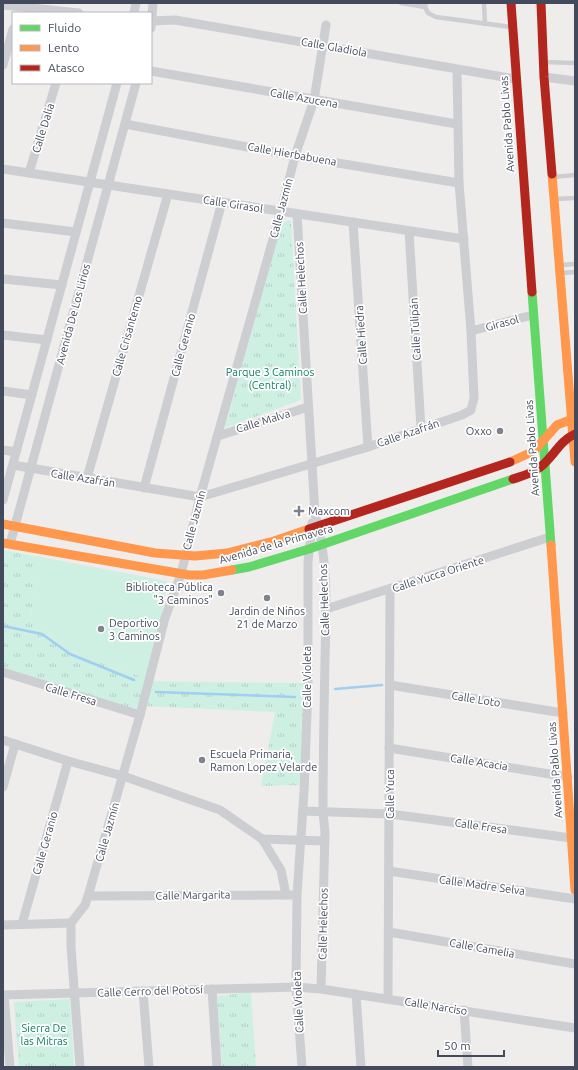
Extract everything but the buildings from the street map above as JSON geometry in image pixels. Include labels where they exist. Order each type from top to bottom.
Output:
[{"type":"main road","name":"Avenida Pablo Livas","points":[[511,3],[515,79],[543,442],[546,463],[575,890]]},
{"type":"main road","points":[[541,3],[544,77],[574,418],[575,462]]},
{"type":"main road","name":"Avenida de la Primavera","points":[[3,524],[136,550],[185,556],[214,555],[246,550],[526,456],[533,453],[554,426],[574,418]]},
{"type":"main road","points":[[546,463],[564,438],[574,434]]},
{"type":"main road","name":"Avenida de la Primavera","points":[[7,544],[181,574],[203,576],[234,571],[309,549],[533,472],[546,463]]},
{"type":"street","points":[[152,23],[153,3]]},
{"type":"street","points":[[3,5],[18,10],[58,12]]},
{"type":"street","name":"Calle Gladiola","points":[[152,23],[175,20],[515,79]]},
{"type":"street","name":"Calle Jazmín","points":[[71,923],[85,905],[88,896],[140,715],[165,618],[181,574],[200,497],[281,211],[295,156],[314,100],[326,24]]},
{"type":"street","points":[[3,65],[12,33]]},
{"type":"street","name":"Calle Azafrán","points":[[13,465],[200,497],[368,447],[462,415],[471,410],[474,398],[471,331],[459,183],[457,70]]},
{"type":"street","name":"Calle Azucena","points":[[152,71],[457,124]]},
{"type":"street","points":[[544,77],[575,81]]},
{"type":"street","name":"Calle Dalia","points":[[29,173],[56,84]]},
{"type":"street","name":"Avenida De Los Lirios","points":[[3,500],[117,84]]},
{"type":"street","name":"Avenida De Los Lirios","points":[[7,544],[15,526],[31,469],[136,84]]},
{"type":"street","name":"Calle Hierbabuena","points":[[125,124],[295,156],[459,183]]},
{"type":"street","name":"Calle Girasol","points":[[3,169],[464,239]]},
{"type":"street","name":"Calle Crisantemo","points":[[87,478],[168,194]]},
{"type":"street","name":"Calle Geranio","points":[[144,488],[222,202]]},
{"type":"street","name":"Calle Helechos","points":[[297,214],[308,407],[313,464],[315,527],[321,544],[326,609],[323,812],[325,841],[321,988]]},
{"type":"street","name":"Calle Hiedra","points":[[353,222],[368,447]]},
{"type":"street","points":[[3,223],[76,232]]},
{"type":"street","name":"Calle Tulipán","points":[[410,231],[421,428]]},
{"type":"street","points":[[3,279],[62,285]]},
{"type":"street","name":"Girasol","points":[[471,331],[533,315]]},
{"type":"street","points":[[3,335],[47,340]]},
{"type":"street","points":[[3,391],[32,395]]},
{"type":"street","name":"Calle Malva","points":[[218,436],[308,407]]},
{"type":"street","points":[[3,450],[16,452]]},
{"type":"street","name":"Calle Violeta","points":[[302,1067],[296,987],[297,894],[304,811],[308,688],[307,639],[309,549],[315,527]]},
{"type":"street","name":"Calle Yucca Oriente","points":[[326,609],[390,590],[550,538]]},
{"type":"street","name":"Calle Yuca","points":[[388,999],[390,590]]},
{"type":"street","name":"Calle Fresa","points":[[3,672],[140,715]]},
{"type":"street","name":"Calle Loto","points":[[390,685],[563,713]]},
{"type":"street","points":[[3,740],[68,761],[123,776],[220,810],[262,839],[281,870],[286,895]]},
{"type":"street","points":[[3,787],[15,744]]},
{"type":"street","name":"Calle Acacia","points":[[389,748],[568,776]]},
{"type":"street","name":"Calle Geranio","points":[[22,924],[68,761]]},
{"type":"street","name":"Calle Fresa","points":[[304,811],[390,814],[572,838]]},
{"type":"street","points":[[262,839],[301,842],[325,841]]},
{"type":"street","name":"Calle Madre Selva","points":[[389,871],[575,899]]},
{"type":"street","name":"Calle Margarita","points":[[88,896],[297,894]]},
{"type":"street","points":[[3,925],[71,923],[70,948],[80,1067]]},
{"type":"street","name":"Calle Camelia","points":[[389,932],[575,964]]},
{"type":"street","name":"Calle Narciso","points":[[296,987],[321,988],[575,1028]]},
{"type":"street","name":"Calle Cerro del Potosí","points":[[4,995],[296,987]]},
{"type":"street","points":[[212,989],[217,1067]]},
{"type":"street","points":[[143,991],[149,1067]]},
{"type":"street","points":[[356,994],[361,1067]]},
{"type":"street","points":[[4,995],[10,1067]]},
{"type":"street","points":[[464,1010],[468,1067]]},
{"type":"lane","points":[[401,3],[425,5],[428,13],[436,17],[512,28]]},
{"type":"lane","points":[[484,3],[485,24]]},
{"type":"lane","points":[[544,62],[575,63]]},
{"type":"lane","points":[[553,177],[575,175]]},
{"type":"lane","points":[[554,199],[575,198]]},
{"type":"lane","points":[[560,269],[575,264]]},
{"type":"lane","points":[[560,269],[575,272]]},
{"type":"green space","name":"Parque 3 Caminos (Central)","points":[[291,220],[301,400],[225,428],[282,222]]},
{"type":"green space","points":[[3,550],[41,557],[30,619],[74,652],[130,671],[146,681],[303,683],[304,785],[261,786],[275,712],[143,706],[145,684],[136,711],[3,667]]},
{"type":"green space","name":"Deportivo 3 Caminos","points":[[41,557],[167,581],[162,613],[146,681],[130,671],[74,652],[30,619]]},
{"type":"green space","points":[[251,992],[256,1067],[222,1067],[217,996]]},
{"type":"green space","name":"Sierra De las Mitras","points":[[70,999],[74,1067],[19,1067],[14,1002]]},
{"type":"waterway","points":[[3,626],[42,634],[70,654],[134,680]]},
{"type":"waterway","points":[[335,689],[382,685]]},
{"type":"waterway","points":[[156,692],[295,697]]},
{"type":"traffic: fast","points":[[532,292],[551,545]]},
{"type":"traffic: fast","points":[[232,570],[249,567],[309,549],[513,479]]},
{"type":"traffic: slow","points":[[552,174],[575,462]]},
{"type":"traffic: slow","points":[[510,462],[534,451],[557,425],[575,418]]},
{"type":"traffic: slow","points":[[3,524],[155,553],[195,556],[227,553],[274,541],[309,529]]},
{"type":"traffic: slow","points":[[3,543],[189,575],[203,575],[232,570]]},
{"type":"traffic: slow","points":[[551,545],[575,890]]},
{"type":"traffic: jam","points":[[511,3],[532,292]]},
{"type":"traffic: jam","points":[[541,3],[544,77],[552,174]]},
{"type":"traffic: jam","points":[[513,479],[539,468],[560,445],[575,434]]},
{"type":"traffic: jam","points":[[309,529],[510,462]]},
{"type":"place","name":"Oxxo","points":[[500,431]]},
{"type":"place","name":"Maxcom","points":[[299,511]]},
{"type":"place","name":"Biblioteca Pública \"3 Caminos\"","points":[[221,593]]},
{"type":"place","name":"Jardin de Niños 21 de Marzo","points":[[267,598]]},
{"type":"place","name":"Deportivo 3 Caminos","points":[[101,629]]},
{"type":"place","name":"Escuela Primaria, Ramon Lopez Velarde","points":[[202,760]]}]
